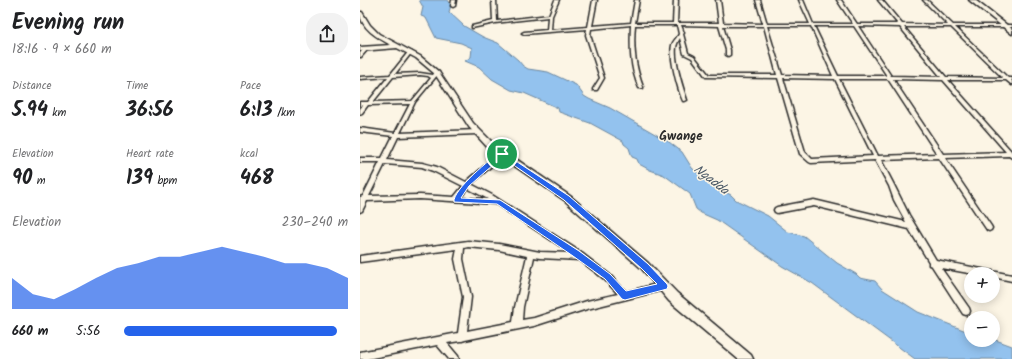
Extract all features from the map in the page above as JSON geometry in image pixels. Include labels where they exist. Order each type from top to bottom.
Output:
[{"type":"main road","points":[[972,0],[1012,32]]},
{"type":"street","points":[[453,6],[454,0]]},
{"type":"street","points":[[494,0],[495,22]]},
{"type":"street","points":[[549,31],[550,16],[557,0]]},
{"type":"street","points":[[595,0],[590,27],[588,28],[590,43],[602,78],[595,89]]},
{"type":"street","points":[[637,0],[633,24],[636,71],[641,88]]},
{"type":"street","points":[[676,0],[677,24],[682,33],[686,54],[693,57],[708,76],[1009,79]]},
{"type":"street","points":[[718,0],[721,25],[728,55]]},
{"type":"street","points":[[758,0],[802,153],[811,162],[876,158],[1012,155]]},
{"type":"street","points":[[801,0],[876,158],[932,262],[966,311]]},
{"type":"street","points":[[839,0],[990,228]]},
{"type":"street","points":[[880,0],[945,79],[1012,155]]},
{"type":"street","points":[[924,0],[1009,79],[1012,84]]},
{"type":"street","points":[[360,13],[368,26],[377,35],[410,52],[435,75],[477,132],[502,154],[566,198],[645,266],[673,297],[747,359]]},
{"type":"street","points":[[473,27],[495,22],[550,16]]},
{"type":"street","points":[[524,33],[633,24],[1012,26]]},
{"type":"street","points":[[682,33],[674,46],[681,92],[685,100]]},
{"type":"street","points":[[360,49],[397,46]]},
{"type":"street","points":[[360,56],[366,49]]},
{"type":"street","points":[[360,112],[410,52]]},
{"type":"street","points":[[360,78],[420,74],[435,75]]},
{"type":"street","points":[[360,209],[362,199],[384,161],[413,102],[435,75]]},
{"type":"street","points":[[360,104],[413,102]]},
{"type":"street","points":[[361,132],[396,135],[477,132]]},
{"type":"street","points":[[456,200],[467,184],[502,154]]},
{"type":"street","points":[[360,160],[422,165],[467,184],[498,202],[581,257],[607,277],[625,296]]},
{"type":"street","points":[[362,199],[420,197],[498,202]]},
{"type":"street","points":[[777,210],[814,203],[913,227]]},
{"type":"street","points":[[360,259],[461,245],[499,247],[531,253],[581,257]]},
{"type":"street","points":[[461,245],[459,259],[467,297],[462,337]]},
{"type":"street","points":[[517,325],[531,253]]},
{"type":"street","points":[[932,262],[964,268]]},
{"type":"street","points":[[1000,275],[1012,278]]},
{"type":"street","points":[[360,356],[440,342],[534,322],[587,305],[664,286]]},
{"type":"street","points":[[440,342],[455,359]]},
{"type":"water","points":[[419,0],[448,0],[451,5],[449,12],[464,26],[483,37],[498,43],[523,66],[528,69],[548,72],[576,85],[584,96],[610,108],[669,142],[682,152],[692,168],[713,186],[731,195],[736,200],[768,216],[788,232],[804,236],[837,263],[860,278],[875,281],[882,289],[918,312],[964,330],[964,347],[1000,347],[1000,342],[1012,346],[1012,359],[915,359],[812,283],[782,266],[717,220],[701,213],[696,209],[690,194],[664,175],[639,164],[637,159],[632,157],[629,148],[623,141],[590,123],[559,112],[558,108],[524,93],[511,90],[492,79],[479,67],[465,61],[471,57],[472,48],[461,43],[436,38],[426,18],[421,16],[423,7]]},
{"type":"district","name":"Gwange","points":[[681,136]]},
{"type":"route","points":[[502,154],[566,198],[645,266],[664,286],[625,296],[607,277],[576,253],[498,202],[456,200],[467,184],[480,171],[502,154]]},
{"type":"water label","name":"Ngadda","points":[[711,180]]}]
